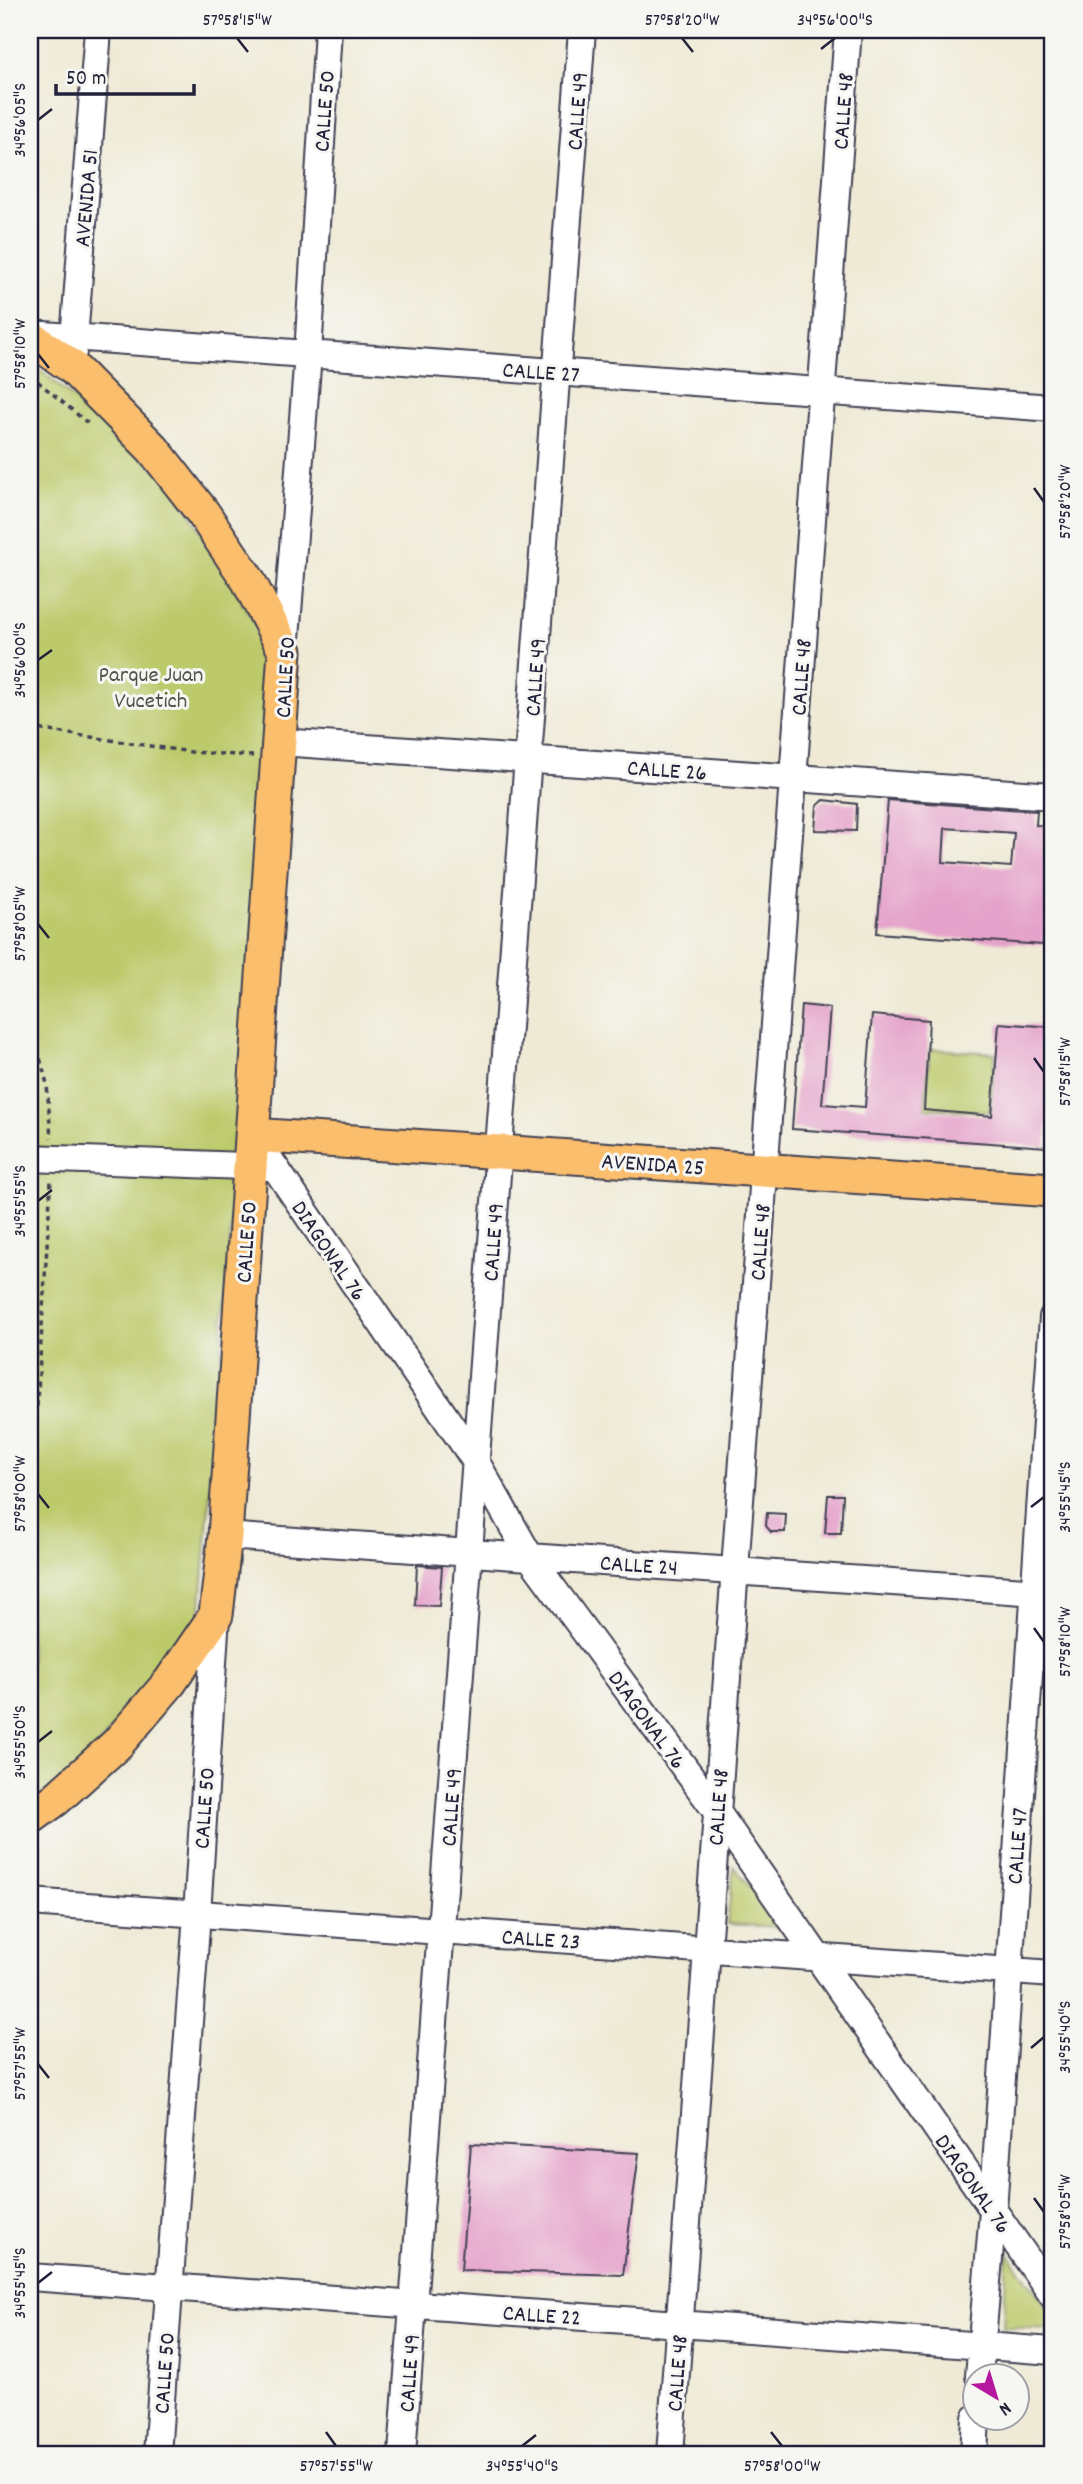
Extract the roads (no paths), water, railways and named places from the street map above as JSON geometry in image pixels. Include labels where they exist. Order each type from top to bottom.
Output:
[{"type":"main road","points":[[33,335],[73,352],[98,391],[153,449],[204,513],[248,580],[285,651]]},
{"type":"main road","name":"CALLE 50","points":[[216,1615],[258,1147],[285,651]]},
{"type":"main road","name":"AVENIDA 25","points":[[258,1147],[499,1145],[764,1164],[1053,1191]]},
{"type":"main road","name":"AVENIDA 25","points":[[764,1164],[1053,1178]]},
{"type":"main road","points":[[30,1818],[56,1799],[117,1744],[170,1682],[216,1615]]},
{"type":"street","name":"AVENIDA 51","points":[[73,352],[98,30]]},
{"type":"street","name":"CALLE 50","points":[[285,651],[308,354],[328,30]]},
{"type":"street","name":"CALLE 49","points":[[402,2454],[582,30]]},
{"type":"street","name":"CALLE 48","points":[[670,2454],[848,30]]},
{"type":"street","points":[[33,335],[54,329],[65,321],[77,296]]},
{"type":"street","name":"CALLE 27","points":[[73,352],[308,354],[1053,408]]},
{"type":"street","name":"CALLE 26","points":[[280,749],[528,759],[1053,796]]},
{"type":"street","points":[[41,1159],[258,1147]]},
{"type":"street","name":"DIAGONAL 76","points":[[258,1147],[476,1462],[530,1557],[717,1812],[1053,2296]]},
{"type":"street","name":"CALLE 47","points":[[980,2362],[993,2211],[1007,1971],[1044,1592],[1053,1317]]},
{"type":"street","name":"CALLE 24","points":[[225,1536],[1044,1592]]},
{"type":"street","name":"CALLE 50","points":[[157,2454],[216,1615]]},
{"type":"street","name":"CALLE 23","points":[[30,1902],[1053,1975]]},
{"type":"street","name":"CALLE 22","points":[[30,2277],[1053,2351]]},
{"type":"street","points":[[974,2454],[975,2432]]},
{"type":"park label","name":"Parque Juan Vucetich","points":[[151,686]]}]
